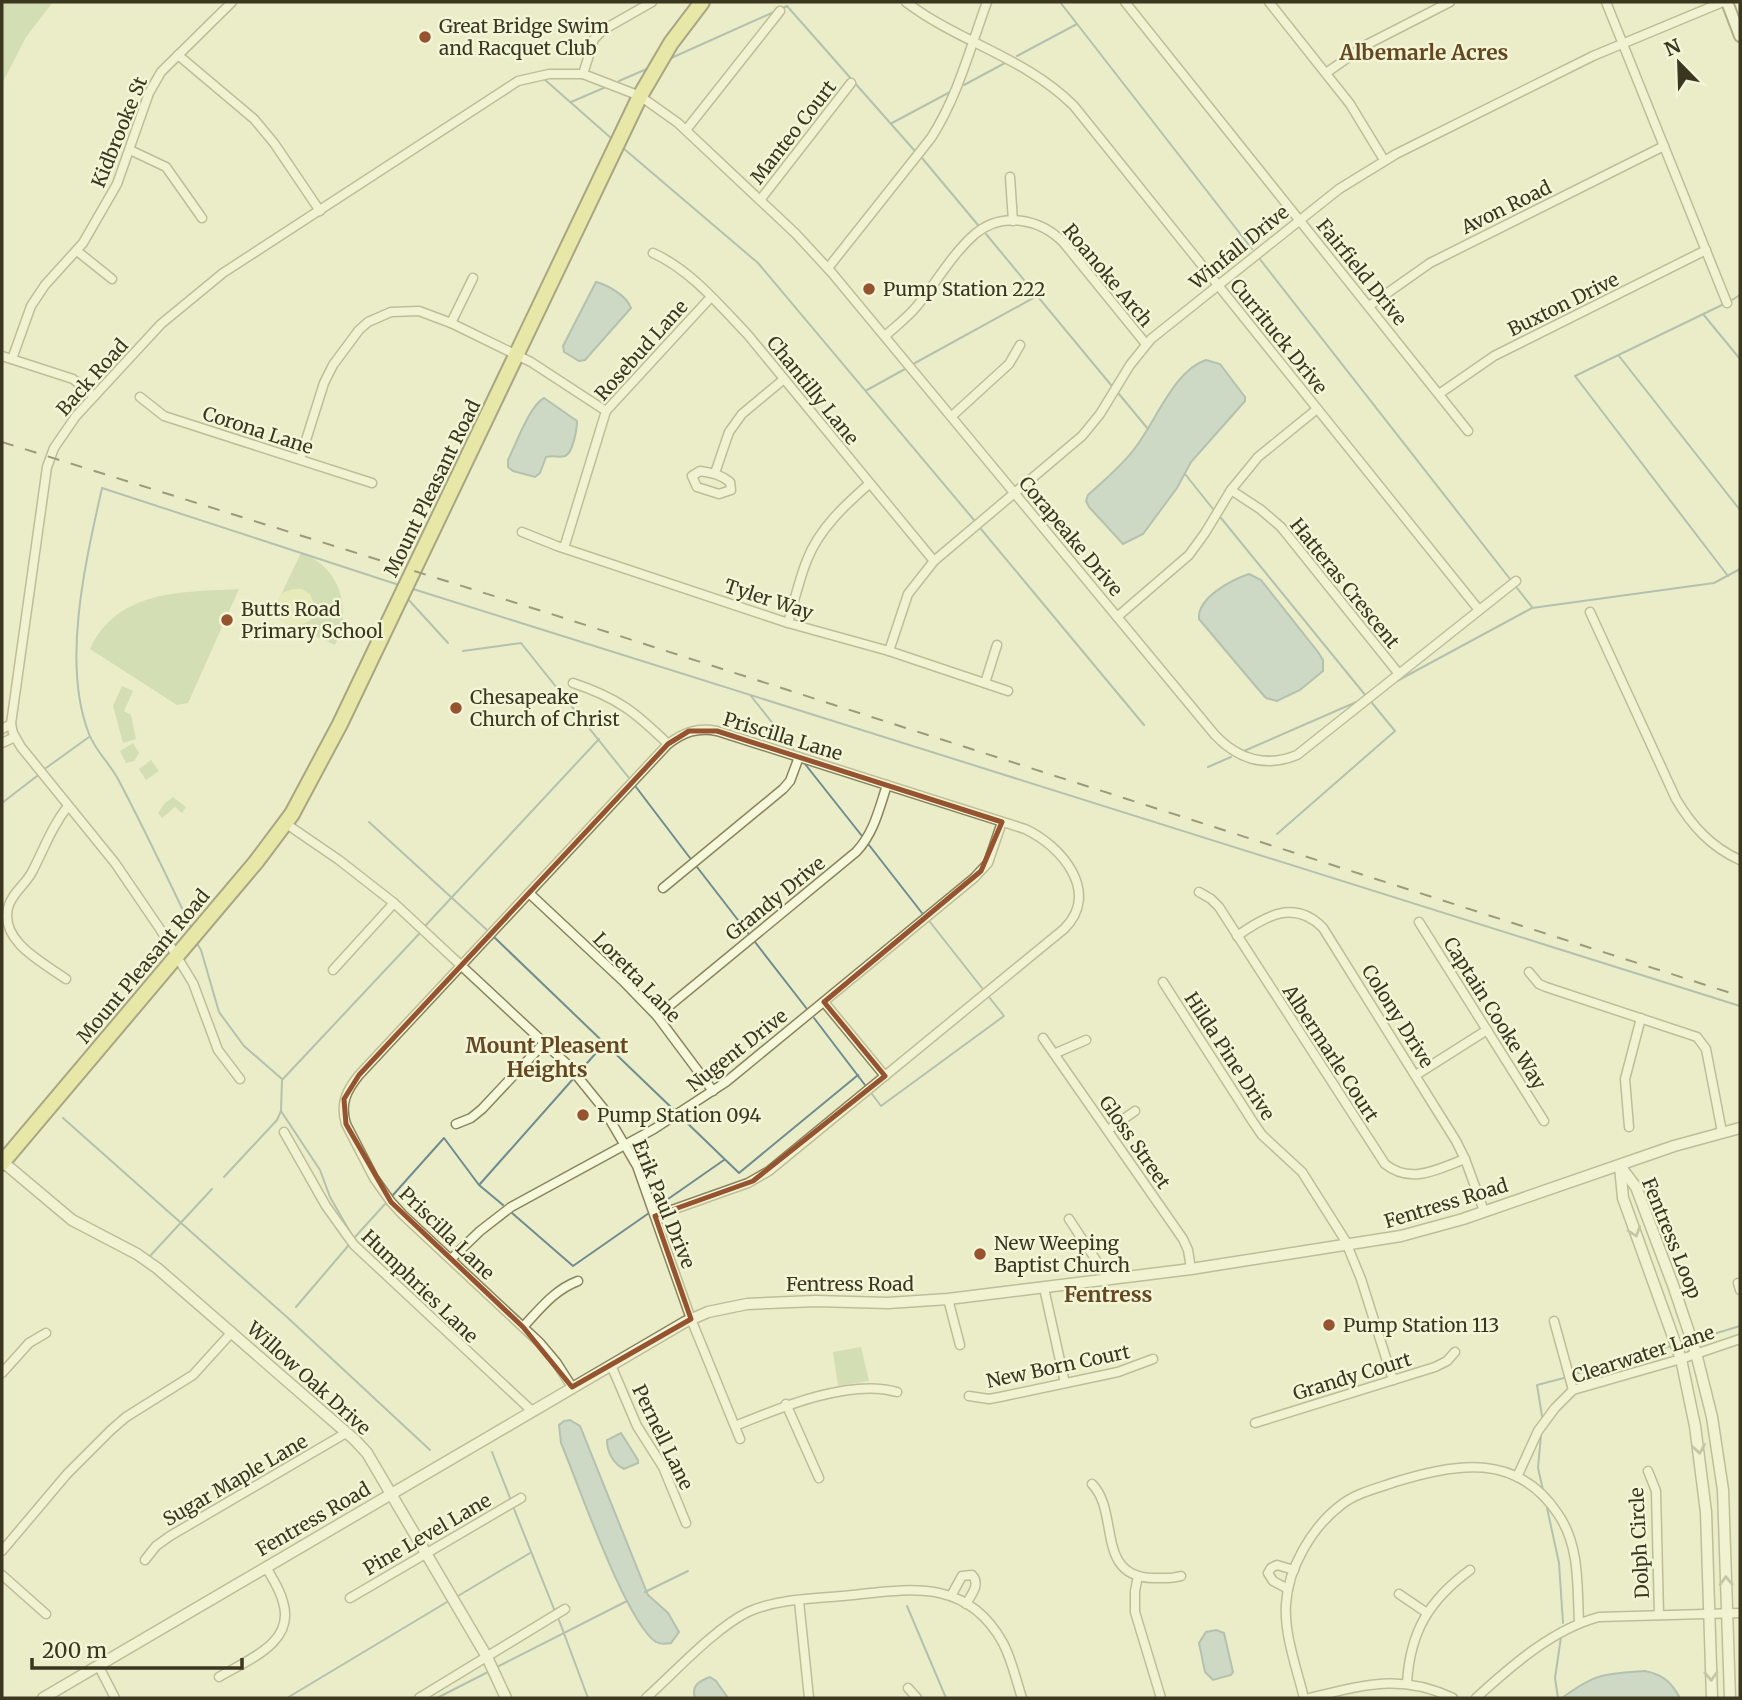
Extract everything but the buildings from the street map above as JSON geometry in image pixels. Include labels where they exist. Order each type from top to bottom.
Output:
[{"type":"highway","name":"Mount Pleasant Road","points":[[2,1162],[177,956],[285,823],[341,722],[640,96],[671,43],[702,2]]},
{"type":"main road","points":[[1725,2],[1740,36]]},
{"type":"street","name":"Kidbrooke St","points":[[12,359],[31,306],[45,285],[77,251],[117,184],[149,93],[160,72],[232,2]]},
{"type":"street","points":[[583,74],[594,39],[603,30],[652,2]]},
{"type":"street","name":"Currituck Drive","points":[[906,2],[931,20],[1028,68],[1063,94],[1479,610]]},
{"type":"street","points":[[828,268],[944,117],[987,2]]},
{"type":"street","name":"Fairfield Drive","points":[[1125,2],[1468,431]]},
{"type":"street","points":[[1269,2],[1350,104],[1384,160]]},
{"type":"street","points":[[1326,73],[1366,45],[1450,2]]},
{"type":"street","points":[[1606,2],[1727,303]]},
{"type":"street","name":"Winfall Drive","points":[[889,651],[908,594],[934,561],[1082,436],[1100,414],[1130,365],[1146,344],[1165,326],[1299,219],[1384,160],[1622,43],[1725,2]]},
{"type":"street","points":[[686,131],[780,10]]},
{"type":"street","points":[[178,55],[254,119],[274,142],[320,211]]},
{"type":"street","name":"Back Road","points":[[240,1079],[218,1050],[192,983],[177,956],[115,863],[15,737],[11,724],[48,460],[62,434],[94,396],[161,324],[204,287],[518,81],[550,74],[583,74],[640,96]]},
{"type":"street","name":"Manteo Court","points":[[760,200],[851,83]]},
{"type":"street","name":"Corapeake Drive","points":[[640,96],[686,131],[828,268],[1225,746],[1238,754],[1252,760],[1273,762],[1297,755],[1516,581]]},
{"type":"street","name":"Avon Road","points":[[1369,306],[1430,263],[1664,146]]},
{"type":"street","points":[[130,150],[166,167],[202,218]]},
{"type":"street","points":[[885,336],[909,315],[975,234],[992,225],[1013,220],[1010,177]]},
{"type":"street","name":"Roanoke Arch","points":[[1013,220],[1039,225],[1056,235],[1146,344]]},
{"type":"street","name":"Buxton Drive","points":[[1439,394],[1494,356],[1706,250]]},
{"type":"street","points":[[77,251],[112,279]]},
{"type":"street","name":"Chantilly Lane","points":[[653,253],[671,261],[748,335],[934,561]]},
{"type":"street","points":[[452,323],[473,278]]},
{"type":"street","name":"Rosebud Lane","points":[[564,548],[606,411],[711,297]]},
{"type":"street","points":[[300,459],[328,374],[359,330],[379,316],[404,310],[433,314],[517,355],[555,376],[606,411]]},
{"type":"street","points":[[952,416],[1009,364],[1020,345]]},
{"type":"street","points":[[2,356],[74,379],[94,396]]},
{"type":"street","points":[[715,473],[729,432],[742,414],[784,379]]},
{"type":"street","name":"Corona Lane","points":[[140,397],[164,416],[372,483]]},
{"type":"street","points":[[1117,617],[1189,555],[1231,490],[1258,457],[1317,409]]},
{"type":"street","points":[[700,471],[715,473],[730,482],[729,492],[719,495],[693,484],[694,474],[700,471]]},
{"type":"street","points":[[788,623],[807,558],[827,525],[869,484]]},
{"type":"street","name":"Hatteras Crescent","points":[[1231,490],[1260,509],[1280,527],[1399,674]]},
{"type":"street","name":"Tyler Way","points":[[522,532],[788,623],[889,651],[1008,691]]},
{"type":"street","points":[[1590,612],[1681,807],[1706,838],[1740,860]]},
{"type":"street","points":[[985,683],[997,645]]},
{"type":"street","points":[[573,683],[623,704],[668,744]]},
{"type":"street","points":[[2,729],[11,724]]},
{"type":"street","name":"Priscilla Lane","points":[[572,1387],[549,1352],[383,1192],[346,1124],[343,1110],[350,1086],[461,966],[668,744],[683,734],[703,729],[717,731],[1026,829],[1040,837],[1062,860],[1079,885],[1080,902],[1077,913],[1064,929],[786,1157],[753,1181],[655,1216]]},
{"type":"street","points":[[2,743],[15,737]]},
{"type":"street","points":[[663,888],[783,789],[790,781],[799,757]]},
{"type":"street","name":"Grandy Drive","points":[[657,1016],[856,852],[870,835],[887,785]]},
{"type":"street","points":[[66,979],[22,948],[5,927],[5,906],[28,879],[55,822],[68,806]]},
{"type":"street","name":"Nugent Drive","points":[[452,1259],[480,1231],[511,1207],[625,1144],[713,1091],[981,871],[992,855],[1002,822]]},
{"type":"street","name":"Erik Paul Drive","points":[[285,823],[339,860],[394,903],[544,1043],[593,1095],[636,1166],[691,1319],[740,1439]]},
{"type":"street","name":"Albermarle Court","points":[[1199,892],[1219,907],[1385,1164],[1399,1173],[1415,1176],[1465,1158]]},
{"type":"street","name":"Loretta Lane","points":[[529,893],[629,986],[657,1016],[713,1091]]},
{"type":"street","points":[[333,970],[394,903]]},
{"type":"street","name":"Colony Drive","points":[[1237,936],[1260,920],[1279,913],[1298,914],[1319,923],[1416,1075],[1465,1158],[1484,1211]]},
{"type":"street","name":"Captain Cooke Way","points":[[1419,922],[1544,1121]]},
{"type":"street","points":[[1529,972],[1539,984],[1546,987],[1691,1034],[1702,1043],[1706,1049],[1722,1132]]},
{"type":"street","name":"Hilda Pine Drive","points":[[1163,982],[1262,1135],[1302,1172],[1348,1246],[1393,1380]]},
{"type":"street","points":[[824,1002],[885,1076]]},
{"type":"street","points":[[1629,1127],[1625,1079],[1641,1017]]},
{"type":"street","points":[[1416,1075],[1487,1030]]},
{"type":"street","name":"Gloss Street","points":[[1043,1038],[1183,1238],[1191,1269]]},
{"type":"street","points":[[1056,1053],[1086,1040]]},
{"type":"street","points":[[456,1125],[482,1109],[544,1043]]},
{"type":"street","points":[[1108,1130],[1135,1111]]},
{"type":"street","name":"Fentress Road","points":[[43,1698],[691,1319],[729,1307],[774,1302],[888,1303],[948,1299],[1109,1280],[1348,1246],[1421,1232],[1674,1146],[1740,1128]]},
{"type":"street","name":"Humphries Lane","points":[[284,1132],[326,1206],[360,1252],[531,1411]]},
{"type":"street","name":"Willow Oak Drive","points":[[2,1162],[72,1220],[137,1254],[157,1268],[367,1453],[487,1657],[506,1698]]},
{"type":"street","name":"Fentress Loop","points":[[1619,1166],[1636,1187],[1696,1353],[1712,1418],[1723,1490],[1730,1698]]},
{"type":"street","name":"Fentress Loop","points":[[1619,1166],[1623,1198],[1681,1359],[1702,1466],[1712,1698]]},
{"type":"street","points":[[1069,1219],[1109,1280]]},
{"type":"street","points":[[523,1327],[554,1294],[566,1285],[578,1281]]},
{"type":"street","points":[[1044,1288],[1065,1383]]},
{"type":"street","points":[[948,1299],[960,1345]]},
{"type":"street","points":[[1554,1321],[1573,1391]]},
{"type":"street","points":[[2,1551],[67,1474],[111,1430],[126,1417],[193,1376],[232,1332]]},
{"type":"street","points":[[2,1373],[29,1343],[46,1333]]},
{"type":"street","name":"Clearwater Lane","points":[[1517,1477],[1538,1431],[1555,1408],[1573,1391],[1740,1339]]},
{"type":"street","name":"Grandy Court","points":[[1255,1423],[1441,1364],[1455,1352]]},
{"type":"street","name":"New Born Court","points":[[969,1396],[989,1399],[1118,1372],[1153,1359]]},
{"type":"street","name":"Pernell Lane","points":[[611,1365],[637,1426],[663,1467],[686,1523]]},
{"type":"street","points":[[735,1426],[786,1404],[821,1395],[873,1388],[897,1392]]},
{"type":"street","points":[[786,1404],[819,1478]]},
{"type":"street","name":"Sugar Maple Lane","points":[[145,1560],[156,1546],[170,1536],[346,1433]]},
{"type":"street","points":[[1304,1698],[1286,1618],[1288,1589],[1294,1570],[1311,1537],[1321,1523],[1343,1503],[1361,1494],[1422,1474],[1464,1466],[1487,1467],[1517,1477],[1540,1494],[1558,1512],[1570,1537],[1577,1572],[1579,1622]]},
{"type":"street","name":"Dolph Circle","points":[[1648,1471],[1656,1491],[1659,1615]]},
{"type":"street","points":[[1091,1484],[1099,1494],[1114,1554],[1124,1569],[1138,1577],[1164,1579],[1181,1576]]},
{"type":"street","name":"Pine Level Lane","points":[[350,1598],[521,1498]]},
{"type":"street","points":[[1288,1589],[1273,1581],[1268,1573],[1277,1565],[1294,1570]]},
{"type":"street","points":[[219,1677],[270,1647],[284,1628],[284,1604],[266,1567]]},
{"type":"street","points":[[1407,1683],[1412,1646],[1427,1613],[1439,1596],[1470,1570]]},
{"type":"street","points":[[2,1575],[46,1614]]},
{"type":"street","points":[[951,1596],[962,1576],[972,1575],[976,1584],[966,1604]]},
{"type":"street","points":[[1138,1577],[1135,1612],[1161,1698]]},
{"type":"street","points":[[646,1698],[736,1619],[761,1607],[907,1590],[931,1590],[951,1596],[986,1619],[996,1631],[1010,1660],[1022,1698]]},
{"type":"street","points":[[1399,1594],[1427,1613]]},
{"type":"street","points":[[799,1601],[809,1698]]},
{"type":"street","points":[[419,1698],[565,1609]]},
{"type":"street","points":[[1476,1698],[1555,1634],[1579,1622],[1599,1616],[1740,1613]]},
{"type":"street","points":[[98,1665],[115,1698]]},
{"type":"street","points":[[1310,1698],[1372,1683],[1407,1683],[1453,1698]]},
{"type":"street","points":[[908,1688],[917,1698]]},
{"type":"highlighted area","points":[[689,731],[717,731],[1002,822],[981,871],[824,1002],[885,1076],[753,1181],[655,1216],[691,1319],[572,1387],[523,1327],[391,1202],[346,1124],[344,1099],[359,1075],[668,744]]},
{"type":"shaded area","points":[[2,2],[53,2],[26,37],[2,84]]},
{"type":"shaded area","points":[[301,553],[325,568],[339,591],[343,618],[335,645],[277,619],[274,609]]},
{"type":"shaded area","points":[[239,589],[188,703],[177,705],[90,649],[102,629],[117,615],[135,604],[175,593]]},
{"type":"shaded area","points":[[122,686],[133,691],[124,711],[131,715],[136,739],[123,743],[113,706]]},
{"type":"shaded area","points":[[133,743],[139,753],[134,761],[126,763],[120,751]]},
{"type":"shaded area","points":[[151,760],[159,771],[146,780],[139,769]]},
{"type":"shaded area","points":[[173,797],[186,807],[182,813],[175,807],[162,818],[158,813]]},
{"type":"shaded area","points":[[861,1347],[869,1381],[838,1386],[833,1352]]},
{"type":"sand","points":[[302,589],[310,594],[316,608],[312,619],[297,628],[277,619],[274,609],[282,593]]},
{"type":"water","points":[[596,282],[626,299],[631,308],[585,360],[579,361],[564,352],[563,346]]},
{"type":"water","points":[[1206,360],[1220,364],[1245,397],[1245,401],[1191,462],[1177,488],[1143,534],[1123,544],[1089,507],[1086,501],[1088,495],[1130,455],[1184,374]]},
{"type":"water","points":[[544,398],[577,421],[577,425],[568,454],[563,457],[546,457],[540,473],[535,477],[513,471],[508,467],[508,460],[529,416]]},
{"type":"water","points":[[1249,574],[1261,580],[1323,660],[1323,671],[1300,690],[1277,701],[1266,698],[1199,619],[1203,604],[1209,597],[1225,585]]},
{"type":"water","points":[[570,1420],[580,1426],[648,1595],[668,1613],[679,1632],[671,1643],[656,1642],[644,1629],[630,1608],[617,1580],[561,1443],[559,1425]]},
{"type":"water","points":[[621,1433],[638,1460],[638,1463],[624,1469],[612,1458],[607,1445],[607,1440]]},
{"type":"water","points":[[1216,1630],[1224,1633],[1233,1672],[1213,1680],[1205,1672],[1199,1643],[1206,1632]]},
{"type":"water","points":[[1645,1671],[1666,1680],[1680,1698],[1562,1698],[1601,1676]]},
{"type":"water","points":[[710,1677],[728,1698],[695,1698],[694,1690],[697,1684]]},
{"type":"waterway","points":[[1060,2],[1252,249]]},
{"type":"waterway","points":[[781,9],[787,6],[914,150]]},
{"type":"waterway","points":[[669,59],[776,11]]},
{"type":"waterway","points":[[1017,56],[1077,24]]},
{"type":"waterway","points":[[964,85],[1005,63]]},
{"type":"waterway","points":[[619,81],[649,68]]},
{"type":"waterway","points":[[544,79],[611,138]]},
{"type":"waterway","points":[[571,102],[606,87]]},
{"type":"waterway","points":[[892,123],[950,92]]},
{"type":"waterway","points":[[623,148],[758,263],[974,520]]},
{"type":"waterway","points":[[922,158],[978,225]]},
{"type":"waterway","points":[[986,234],[1111,385]]},
{"type":"waterway","points":[[1259,258],[1510,579]]},
{"type":"waterway","points":[[1732,300],[1740,295]]},
{"type":"waterway","points":[[915,363],[1037,296]]},
{"type":"waterway","points":[[1722,305],[1575,376],[1728,576]]},
{"type":"waterway","points":[[1703,314],[1740,359]]},
{"type":"waterway","points":[[1619,356],[1740,510]]},
{"type":"waterway","points":[[867,390],[905,369]]},
{"type":"waterway","points":[[1119,394],[1148,429]]},
{"type":"waterway","points":[[1185,474],[1213,509]]},
{"type":"waterway","points":[[191,927],[118,779],[89,734],[81,706],[77,676],[79,611],[102,488],[399,585]]},
{"type":"waterway","points":[[1221,518],[1366,696]]},
{"type":"waterway","points":[[981,529],[1144,725]]},
{"type":"waterway","points":[[1397,681],[1532,608],[1714,583],[1740,569]]},
{"type":"waterway","points":[[1517,588],[1532,607]]},
{"type":"waterway","points":[[413,589],[1740,1006]]},
{"type":"waterway","points":[[407,598],[448,643]]},
{"type":"waterway","points":[[463,651],[521,643],[629,778]]},
{"type":"waterway","points":[[751,696],[794,750]]},
{"type":"waterway","points":[[1244,751],[1361,700]]},
{"type":"waterway","points":[[1277,834],[1395,731],[1372,703]]},
{"type":"waterway","points":[[46,768],[89,737]]},
{"type":"waterway","points":[[426,925],[599,739]]},
{"type":"waterway","points":[[1208,767],[1231,757]]},
{"type":"waterway","points":[[805,764],[862,836]]},
{"type":"waterway","points":[[2,803],[37,776]]},
{"type":"waterway","points":[[636,787],[690,858]]},
{"type":"waterway","points":[[369,822],[487,930]]},
{"type":"waterway","points":[[869,845],[922,913]]},
{"type":"waterway","points":[[697,867],[748,933]]},
{"type":"waterway","points":[[930,922],[982,988]]},
{"type":"waterway","points":[[224,1177],[277,1120],[281,1111],[282,1080],[419,934]]},
{"type":"waterway","points":[[495,938],[674,1110]]},
{"type":"waterway","points":[[196,942],[201,950],[219,1012],[244,1046],[282,1079]]},
{"type":"waterway","points":[[755,942],[807,1009]]},
{"type":"waterway","points":[[872,1094],[881,1106],[1004,1016],[989,997]]},
{"type":"waterway","points":[[814,1018],[865,1085]]},
{"type":"waterway","points":[[580,1071],[604,1044]]},
{"type":"waterway","points":[[682,1118],[739,1173],[858,1075]]},
{"type":"waterway","points":[[480,1184],[573,1079]]},
{"type":"waterway","points":[[281,1111],[320,1170],[330,1197],[354,1239],[368,1253]]},
{"type":"waterway","points":[[63,1118],[288,1318],[430,1450]]},
{"type":"waterway","points":[[393,1195],[444,1138],[479,1185],[503,1205]]},
{"type":"waterway","points":[[658,1206],[724,1160]]},
{"type":"waterway","points":[[150,1256],[212,1189]]},
{"type":"waterway","points":[[355,1237],[385,1204]]},
{"type":"waterway","points":[[512,1213],[573,1266],[649,1213]]},
{"type":"waterway","points":[[296,1307],[348,1246]]},
{"type":"waterway","points":[[1697,1339],[1740,1326]]},
{"type":"waterway","points":[[1575,1374],[1671,1346]]},
{"type":"waterway","points":[[1542,1416],[1537,1385],[1564,1378]]},
{"type":"waterway","points":[[1541,1435],[1538,1468],[1543,1490]]},
{"type":"waterway","points":[[492,1452],[510,1498]]},
{"type":"waterway","points":[[1547,1508],[1559,1563],[1563,1623]]},
{"type":"waterway","points":[[514,1509],[554,1609]]},
{"type":"waterway","points":[[458,1596],[530,1553]]},
{"type":"waterway","points":[[645,1592],[688,1571]]},
{"type":"waterway","points":[[499,1666],[627,1601]]},
{"type":"waterway","points":[[287,1698],[447,1602]]},
{"type":"waterway","points":[[907,1606],[946,1698]]},
{"type":"waterway","points":[[559,1620],[588,1698]]},
{"type":"waterway","points":[[1558,1698],[1555,1678],[1561,1637]]},
{"type":"waterway","points":[[437,1698],[488,1672]]},
{"type":"railway","points":[[2,442],[545,612],[1740,996]]},
{"type":"place","name":"Great Bridge Swim and Racquet Club","points":[[425,37]]},
{"type":"place","name":"Pump Station 222","points":[[869,289]]},
{"type":"place","name":"Butts Road Primary School","points":[[227,620]]},
{"type":"place","name":"Chesapeake Church of Christ","points":[[456,708]]},
{"type":"place","name":"Pump Station 094","points":[[583,1115]]},
{"type":"place","name":"New Weeping Baptist Church","points":[[980,1254]]},
{"type":"place","name":"Pump Station 113","points":[[1329,1325]]},
{"type":"district","name":"Albemarle Acres","points":[[1424,52]]},
{"type":"district","name":"Mount Pleasent Heights","points":[[547,1057]]},
{"type":"district","name":"Fentress","points":[[1108,1294]]}]
